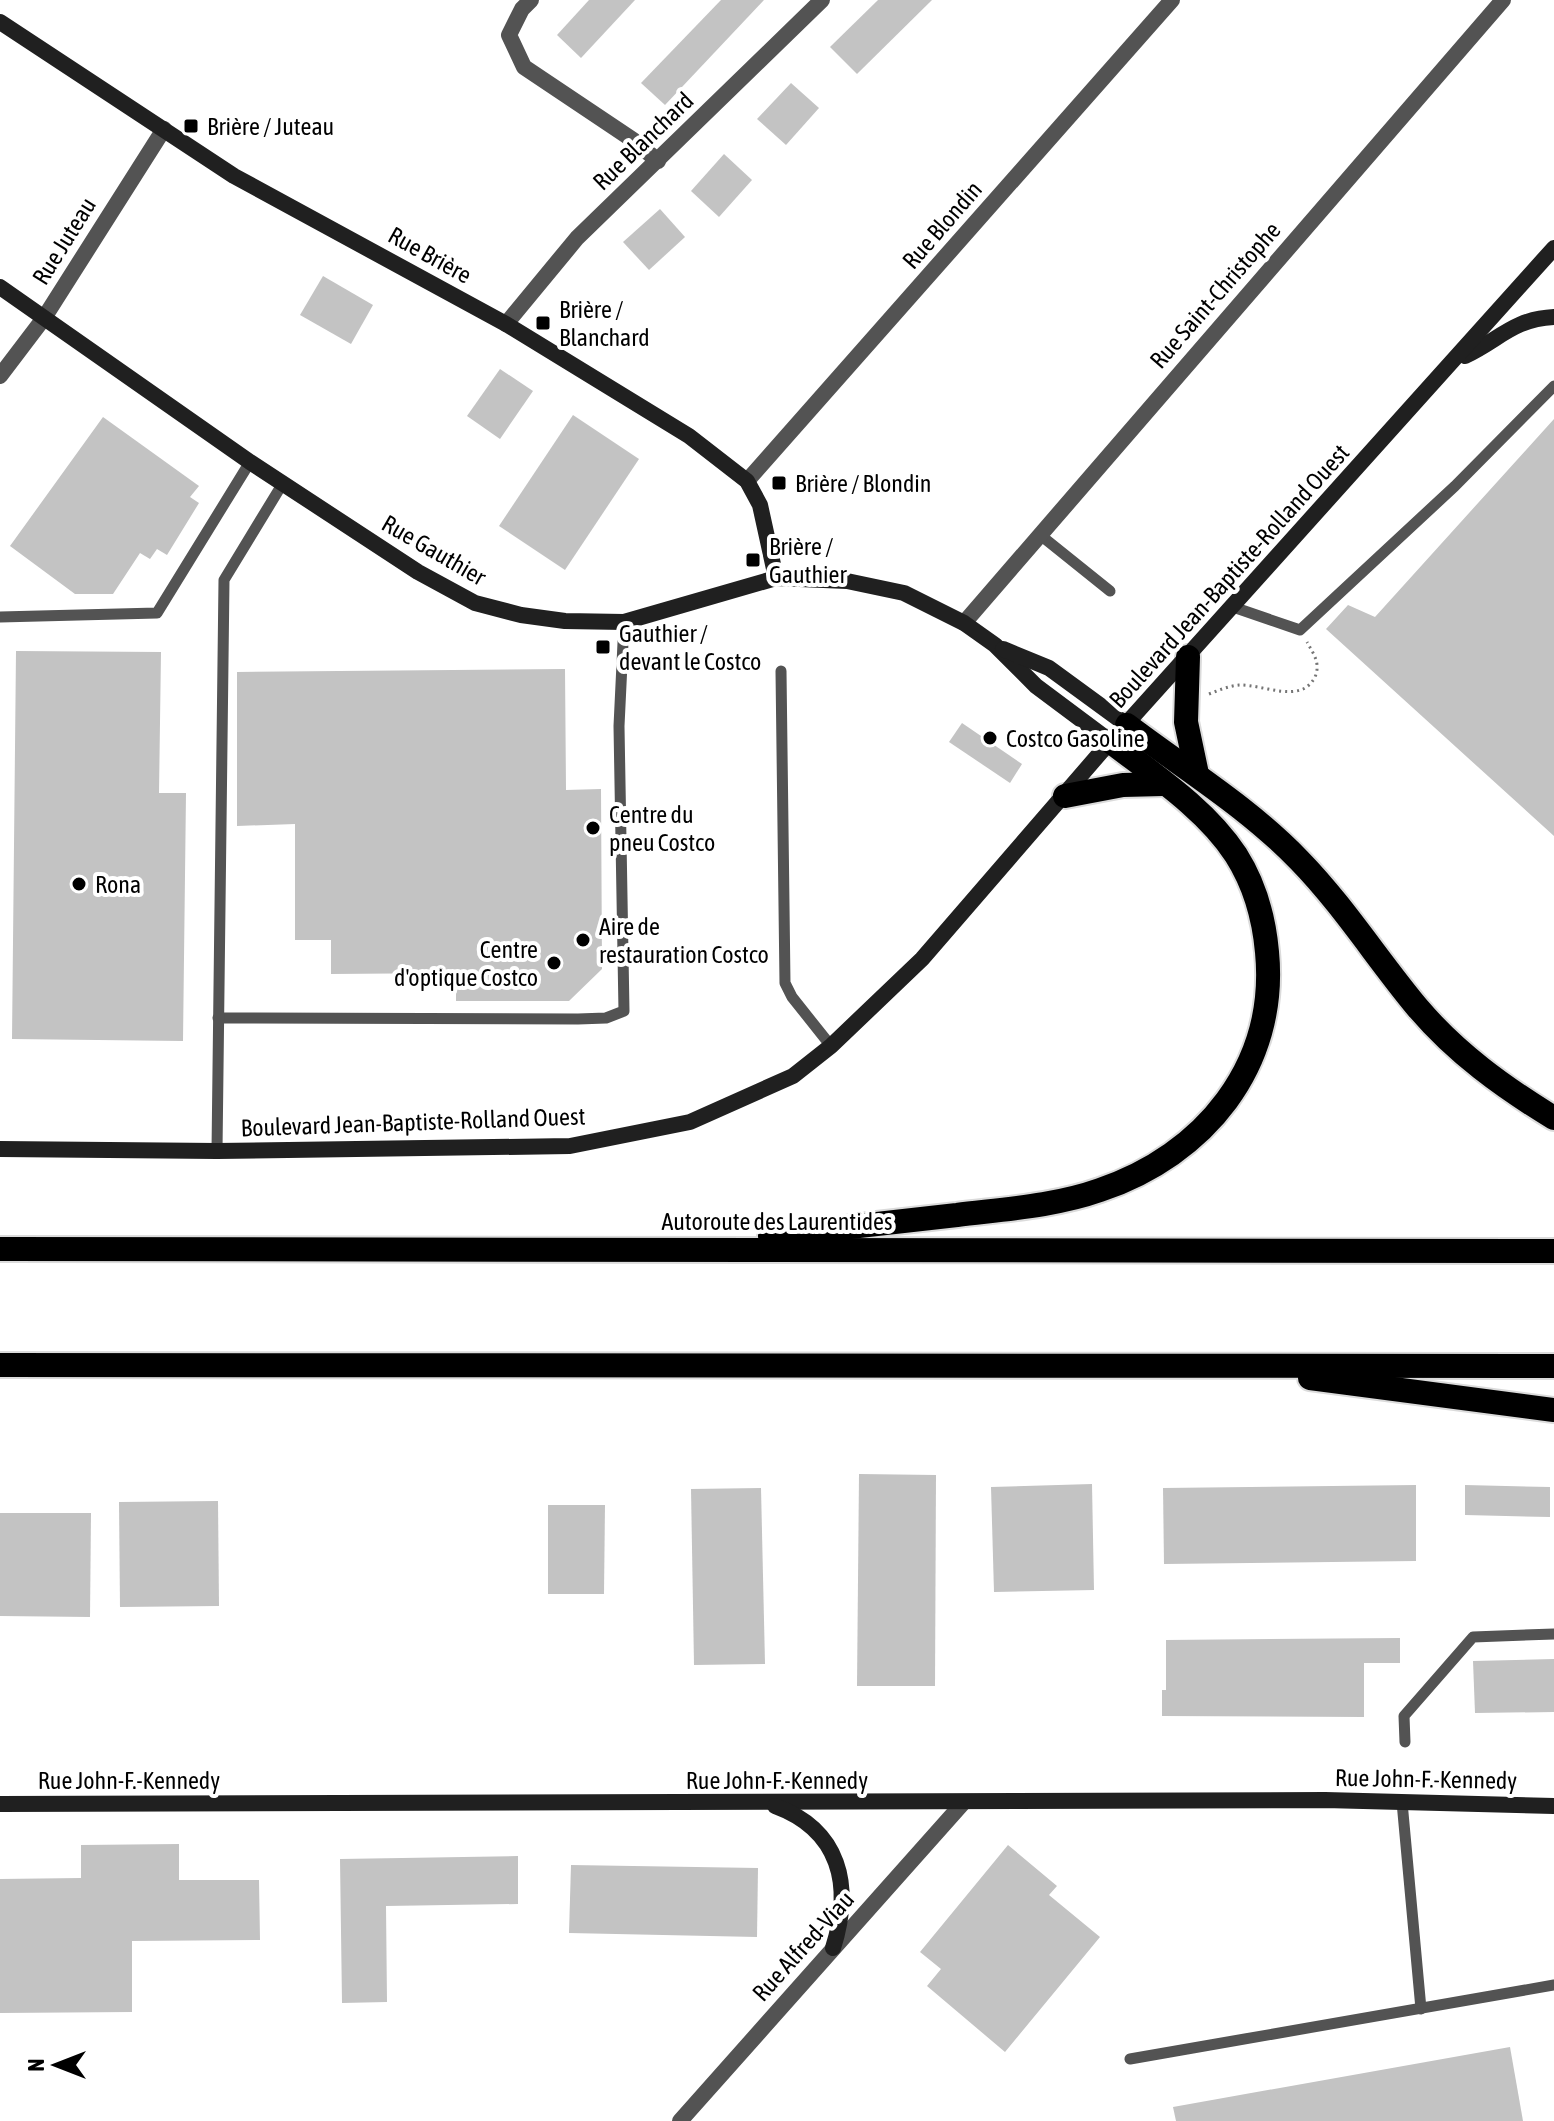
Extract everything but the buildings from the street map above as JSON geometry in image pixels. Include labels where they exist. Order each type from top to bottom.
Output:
[{"type":"highway","points":[[1188,657],[1186,722],[1197,774]]},
{"type":"highway","points":[[1119,733],[1197,774],[1262,825],[1338,904],[1418,1009],[1450,1042],[1506,1087],[1554,1118]]},
{"type":"highway","points":[[662,1249],[1058,1201],[1100,1191],[1141,1174],[1192,1140],[1228,1100],[1252,1058],[1263,1021],[1268,960],[1261,912],[1250,881],[1236,856],[1209,823],[1163,784],[1119,733]]},
{"type":"highway","points":[[1065,796],[1130,784],[1163,784]]},
{"type":"highway","name":"Autoroute des Laurentides","points":[[0,1249],[1554,1251]]},
{"type":"highway","points":[[0,1365],[1554,1366]]},
{"type":"highway","points":[[1212,1365],[1554,1410]]},
{"type":"street","points":[[531,0],[522,9],[509,35],[524,67],[633,140],[658,161]]},
{"type":"street","name":"Rue Blanchard","points":[[506,324],[577,238],[822,0]]},
{"type":"street","name":"Rue Blondin","points":[[747,481],[1172,0]]},
{"type":"street","name":"Rue Saint-Christophe","points":[[964,623],[1503,0]]},
{"type":"street","name":"Rue Brière","points":[[0,22],[234,176],[506,324],[689,436],[747,481],[760,505],[776,578]]},
{"type":"street","name":"Rue Juteau","points":[[0,376],[44,318],[164,129]]},
{"type":"street","name":"Boulevard Jean-Baptiste-Rolland Ouest","points":[[0,1149],[217,1151],[570,1146],[690,1122],[793,1076],[831,1046],[922,959],[1119,733],[1551,256]]},
{"type":"street","name":"Rue Gauthier","points":[[0,287],[250,462],[418,572],[475,603],[551,619],[624,622],[776,578],[847,581],[904,593],[964,623],[995,645],[1036,686],[1119,733]]},
{"type":"street","points":[[1453,362],[1522,322],[1554,317]]},
{"type":"street","name":"Rue Gauthier","points":[[995,645],[1049,668],[1119,733]]},
{"type":"street","name":"Rue John-F.-Kennedy","points":[[0,1804],[1325,1800],[1554,1806]]},
{"type":"street","name":"Rue Alfred-Viau","points":[[680,2121],[963,1803]]},
{"type":"street","points":[[769,1804],[786,1810],[813,1827],[830,1847],[839,1871],[842,1898],[842,1919],[833,1948]]},
{"type":"lane","points":[[1233,607],[1300,630],[1455,486],[1554,386]]},
{"type":"lane","points":[[0,617],[157,613],[250,462]]},
{"type":"lane","points":[[217,1151],[224,580],[283,483]]},
{"type":"lane","points":[[1039,534],[1110,591]]},
{"type":"lane","points":[[218,1018],[578,1019],[606,1018],[624,1011],[619,698],[624,622]]},
{"type":"lane","points":[[781,671],[785,983],[792,997],[831,1046]]},
{"type":"lane","points":[[1405,1742],[1404,1716],[1473,1637],[1554,1634]]},
{"type":"lane","points":[[1402,1802],[1421,2009]]},
{"type":"lane","points":[[1130,2059],[1554,1985]]},
{"type":"path","points":[[1198,699],[1237,685],[1298,692],[1308,686],[1317,671],[1317,660],[1300,630]]},
{"type":"place","name":"Brière / Juteau","points":[[191,126]]},
{"type":"place","name":"Brière / Blanchard","points":[[543,323]]},
{"type":"place","name":"Brière / Blondin","points":[[779,483]]},
{"type":"place","name":"Brière / Gauthier","points":[[753,560]]},
{"type":"place","name":"Gauthier / devant le Costco","points":[[603,647]]},
{"type":"place","name":"Costco Gasoline","points":[[990,738]]},
{"type":"place","name":"Centre du pneu Costco","points":[[593,828]]},
{"type":"place","name":"Rona","points":[[79,884]]},
{"type":"place","name":"Aire de restauration Costco","points":[[583,940]]},
{"type":"place","name":"Centre d'optique Costco","points":[[554,963]]}]
